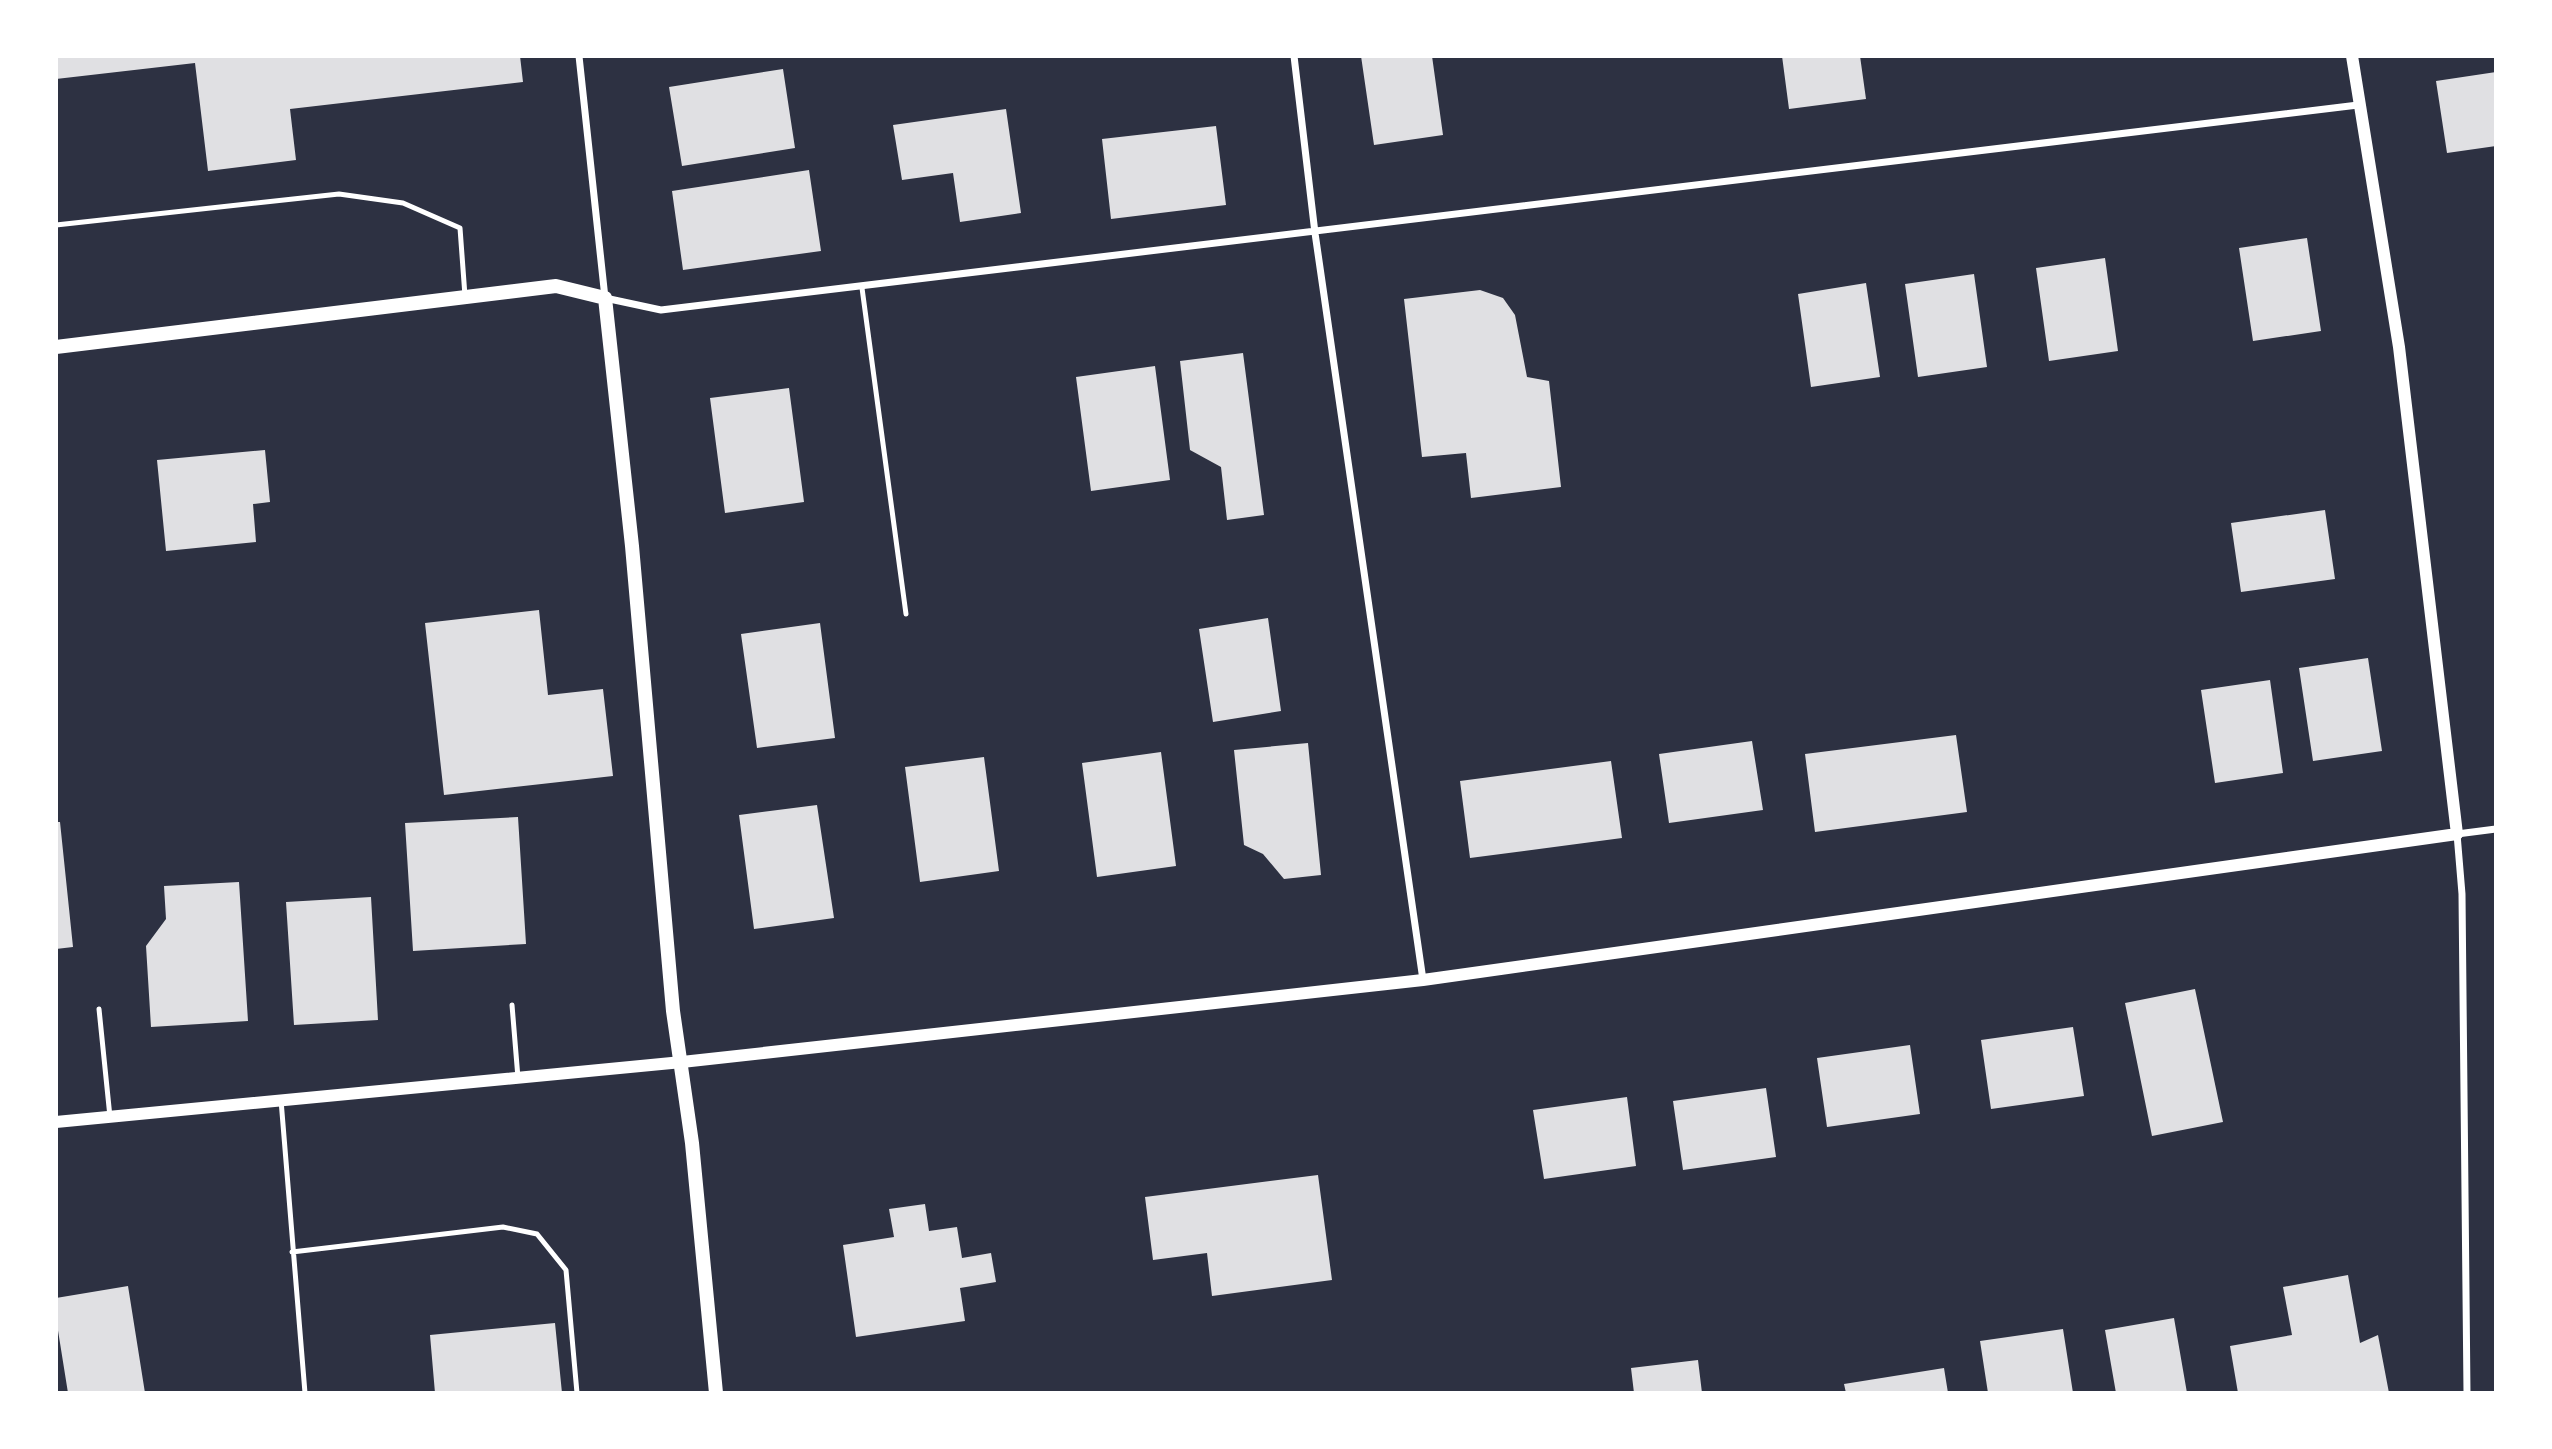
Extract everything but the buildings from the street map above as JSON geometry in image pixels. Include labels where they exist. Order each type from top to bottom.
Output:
[{"type":"main road","points":[[56,347],[556,286],[605,298],[632,546],[673,1011],[682,1062],[716,1393]]},
{"type":"street","points":[[579,56],[605,298],[661,310],[862,288],[2358,105]]},
{"type":"street","points":[[1294,56],[1314,233],[1423,980]]},
{"type":"street","points":[[2352,56],[2399,347],[2457,834],[2462,894],[2468,1393]]},
{"type":"street","points":[[56,1122],[682,1062],[1423,980],[2496,829]]},
{"type":"lane","points":[[56,225],[339,194],[403,202],[460,228],[466,297]]},
{"type":"lane","points":[[862,288],[906,614]]},
{"type":"lane","points":[[512,1005],[518,1078]]},
{"type":"lane","points":[[99,1009],[110,1117]]},
{"type":"lane","points":[[281,1100],[305,1393]]},
{"type":"lane","points":[[292,1252],[503,1227],[537,1234],[566,1270],[578,1393]]}]
